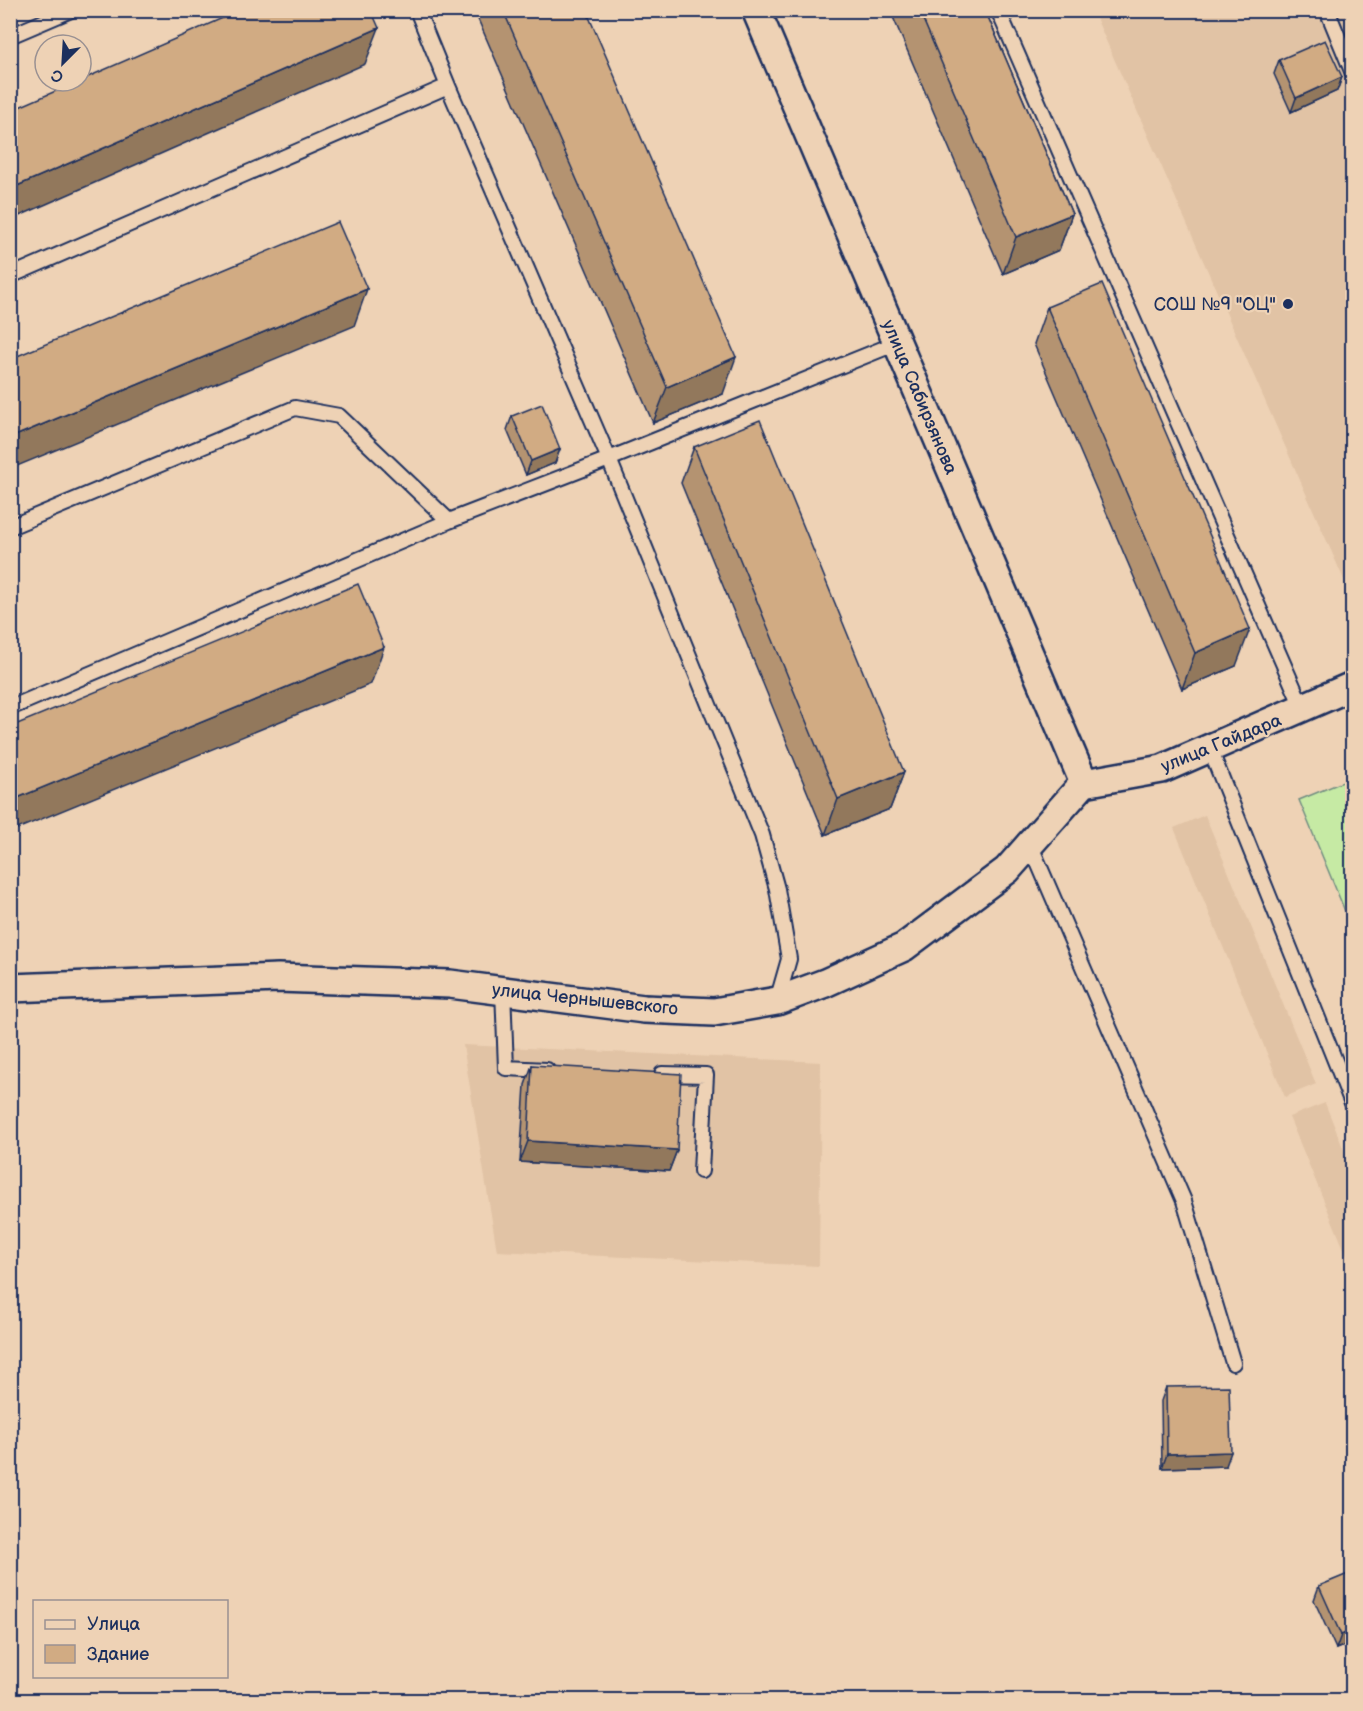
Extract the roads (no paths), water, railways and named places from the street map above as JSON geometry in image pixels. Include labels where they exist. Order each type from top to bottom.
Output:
[{"type":"street","name":"улица Сабирзянова","points":[[756,10],[1084,783]]},
{"type":"street","name":"улица Гайдара","points":[[1084,783],[1162,769],[1353,686]]},
{"type":"street","name":"улица Чернышевского","points":[[10,988],[278,978],[450,984],[644,1009],[714,1012],[777,1001],[825,983],[904,947],[1007,870],[1084,783]]},
{"type":"lane","points":[[13,33],[71,10]]},
{"type":"lane","points":[[417,10],[609,459],[762,835],[777,889],[789,959],[777,1001]]},
{"type":"lane","points":[[998,10],[1303,709]]},
{"type":"lane","points":[[1327,10],[1353,71]]},
{"type":"lane","points":[[10,276],[448,86]]},
{"type":"lane","points":[[10,708],[449,521],[897,343]]},
{"type":"lane","points":[[10,527],[295,408],[339,416],[449,521]]},
{"type":"lane","points":[[1210,749],[1353,1103]]},
{"type":"lane","points":[[1030,844],[1184,1202],[1233,1363]]},
{"type":"lane","points":[[503,990],[506,1068],[565,1070]]},
{"type":"lane","points":[[647,1073],[705,1075],[701,1171]]},
{"type":"place","name":"СОШ №9 \"ОЦ\"","points":[[1288,304]]}]
